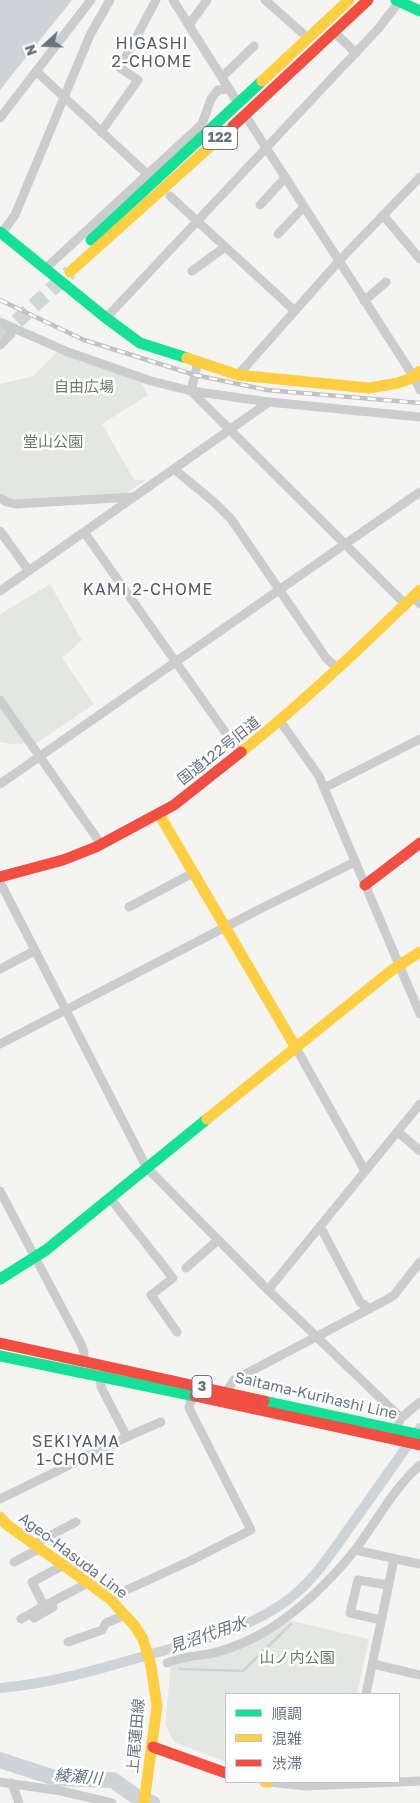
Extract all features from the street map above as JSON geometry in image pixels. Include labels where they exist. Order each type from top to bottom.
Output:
[{"type":"main road","name":"122","points":[[349,0],[238,103],[66,269],[245,115],[368,0]]},
{"type":"main road","points":[[397,1],[420,11]]},
{"type":"main road","points":[[2,236],[46,268],[106,318],[140,343],[238,375],[369,388],[398,383],[417,374]]},
{"type":"main road","name":"国道122号旧道","points":[[0,876],[63,860],[101,844],[159,814],[191,792],[280,722],[415,599]]},
{"type":"main road","points":[[159,814],[296,1048]]},
{"type":"main road","points":[[365,885],[420,843]]},
{"type":"main road","points":[[0,1279],[36,1257],[399,964],[420,952]]},
{"type":"main road","name":"Saitama-Kurihashi Line","points":[[0,1342],[226,1392],[399,1434],[420,1445]]},
{"type":"main road","name":"Saitama-Kurihashi Line","points":[[0,1356],[377,1435],[420,1435]]},
{"type":"main road","name":"Ageo-Hasuda Line","points":[[0,1517],[6,1524],[109,1598],[139,1632],[145,1643]]},
{"type":"main road","name":"上尾蓮田線","points":[[144,1803],[157,1706],[151,1666],[145,1643]]},
{"type":"main road","points":[[153,1747],[225,1772]]},
{"type":"street","points":[[0,118],[91,0]]},
{"type":"street","points":[[2,236],[15,216],[90,35],[110,0]]},
{"type":"street","points":[[101,132],[138,80],[120,68],[156,0]]},
{"type":"street","points":[[173,0],[238,103]]},
{"type":"street","points":[[189,25],[207,0]]},
{"type":"street","points":[[265,0],[308,38]]},
{"type":"street","points":[[106,318],[378,29],[397,1]]},
{"type":"street","points":[[334,32],[356,52]]},
{"type":"street","points":[[222,77],[254,46]]},
{"type":"street","points":[[36,71],[147,174]]},
{"type":"street","points":[[46,268],[202,124],[211,99],[218,90],[229,89]]},
{"type":"street","points":[[245,115],[364,301],[417,374],[420,390]]},
{"type":"street","points":[[238,375],[339,261],[420,177]]},
{"type":"street","points":[[260,205],[285,178]]},
{"type":"street","points":[[170,196],[295,311]]},
{"type":"street","points":[[278,234],[304,207]]},
{"type":"street","points":[[383,215],[420,259]]},
{"type":"street","points":[[192,271],[225,247]]},
{"type":"street","points":[[364,301],[386,282]]},
{"type":"street","points":[[0,322],[68,352],[151,381],[191,390],[269,402],[420,417]]},
{"type":"street","points":[[0,345],[11,334]]},
{"type":"street","points":[[191,390],[198,362]]},
{"type":"street","points":[[191,390],[345,544],[415,599]]},
{"type":"street","points":[[0,591],[269,402]]},
{"type":"street","points":[[174,469],[214,502],[231,519],[326,658],[338,669]]},
{"type":"street","points":[[0,784],[420,492]]},
{"type":"street","points":[[0,498],[15,504],[134,497]]},
{"type":"street","points":[[0,531],[29,571]]},
{"type":"street","points":[[84,532],[240,753]]},
{"type":"street","points":[[0,700],[101,844]]},
{"type":"street","points":[[280,722],[319,776],[420,1014]]},
{"type":"street","points":[[324,788],[420,739]]},
{"type":"street","points":[[0,1044],[356,862]]},
{"type":"street","points":[[129,906],[193,873]]},
{"type":"street","points":[[0,882],[147,1168],[268,1290],[401,1418]]},
{"type":"street","points":[[0,969],[34,951]]},
{"type":"street","points":[[296,1048],[366,1171]]},
{"type":"street","points":[[268,1290],[420,1104]]},
{"type":"street","points":[[398,1132],[420,1150]]},
{"type":"street","points":[[0,1191],[81,1344],[84,1352],[84,1361]]},
{"type":"street","points":[[110,1198],[173,1278],[151,1295],[177,1332]]},
{"type":"street","points":[[320,1226],[360,1302],[370,1309]]},
{"type":"street","points":[[186,1268],[218,1240]]},
{"type":"street","points":[[226,1392],[234,1380],[394,1296],[420,1262]]},
{"type":"street","points":[[100,1376],[101,1387],[127,1437]]},
{"type":"street","points":[[109,1598],[190,1561],[251,1530],[189,1408],[194,1396],[202,1387]]},
{"type":"street","points":[[399,1434],[401,1418],[420,1402]]},
{"type":"street","points":[[0,1499],[161,1422]]},
{"type":"street","points":[[167,1663],[178,1658],[230,1649],[268,1630],[284,1618],[321,1587],[355,1550],[404,1478],[420,1465]]},
{"type":"street","points":[[14,1562],[76,1522]]},
{"type":"street","points":[[355,1550],[420,1564]]},
{"type":"street","points":[[366,1693],[394,1559]]},
{"type":"street","points":[[44,1606],[32,1582],[64,1565]]},
{"type":"street","points":[[381,1620],[350,1613],[358,1580],[388,1585]]},
{"type":"street","points":[[21,1619],[91,1584]]},
{"type":"street","points":[[34,1618],[91,1584]]},
{"type":"street","points":[[68,1642],[102,1630],[106,1623],[125,1615]]},
{"type":"street","points":[[372,1664],[420,1674]]},
{"type":"street","points":[[400,1782],[420,1780]]},
{"type":"street","points":[[0,1782],[61,1791],[112,1803]]},
{"type":"street","points":[[12,1783],[19,1803]]},
{"type":"street","points":[[277,1783],[306,1786],[348,1783]]},
{"type":"green space","name":"堂山公園","points":[[58,351],[139,379],[148,395],[102,424],[134,480],[146,480],[127,493],[14,501],[0,493],[0,384],[33,376]]},
{"type":"green space","points":[[50,584],[82,640],[62,658],[94,704],[37,743],[10,744],[0,742],[0,614]]},
{"type":"green space","name":"山ノ内公園","points":[[288,1620],[369,1639],[357,1693],[225,1693],[225,1762],[174,1742],[165,1724],[171,1666],[182,1661],[204,1658]]},
{"type":"shaded area","points":[[0,0],[72,0],[0,90]]},
{"type":"waterway","name":"見沼代用水","points":[[0,1688],[38,1683],[75,1675],[186,1645],[243,1625],[278,1607],[303,1587],[318,1570],[420,1428]]},
{"type":"waterway","points":[[180,1669],[243,1671],[291,1624]]},
{"type":"waterway","name":"綾瀬川","points":[[0,1760],[55,1778],[113,1780],[142,1801],[152,1803]]},
{"type":"tunnel","points":[[0,337],[70,272]]},
{"type":"railway","points":[[0,300],[84,340],[195,375],[267,390],[420,403]]},
{"type":"traffic: fast","points":[[396,0],[420,11]]},
{"type":"traffic: fast","points":[[91,240],[262,81]]},
{"type":"traffic: fast","points":[[0,232],[106,318],[140,343],[187,358]]},
{"type":"traffic: fast","points":[[0,1279],[46,1250],[207,1119]]},
{"type":"traffic: fast","points":[[0,1356],[195,1396]]},
{"type":"traffic: fast","points":[[264,1401],[420,1435]]},
{"type":"traffic: slow","points":[[262,81],[349,0]]},
{"type":"traffic: slow","points":[[70,272],[233,126]]},
{"type":"traffic: slow","points":[[187,358],[238,375],[369,388],[398,383],[414,377],[420,371]]},
{"type":"traffic: slow","points":[[241,752],[310,694],[420,590]]},
{"type":"traffic: slow","points":[[159,814],[296,1048]]},
{"type":"traffic: slow","points":[[207,1119],[392,970],[420,952]]},
{"type":"traffic: slow","points":[[0,1517],[6,1524],[109,1598],[134,1625],[143,1639],[151,1666],[157,1706],[144,1803]]},
{"type":"traffic: jam","points":[[233,126],[368,0]]},
{"type":"traffic: jam","points":[[0,877],[63,860],[96,847],[174,805],[241,752]]},
{"type":"traffic: jam","points":[[365,885],[420,843]]},
{"type":"traffic: jam","points":[[0,1343],[264,1401]]},
{"type":"traffic: jam","points":[[195,1396],[420,1445]]},
{"type":"traffic: jam","points":[[153,1747],[225,1773]]},
{"type":"district","name":"HIGASHI 2-CHOME","points":[[152,53]]},
{"type":"district","name":"KAMI 2-CHOME","points":[[148,590]]},
{"type":"district","name":"SEKIYAMA 1-CHOME","points":[[76,1451]]},
{"type":"park label","name":"自由広場","points":[[84,387]]}]
